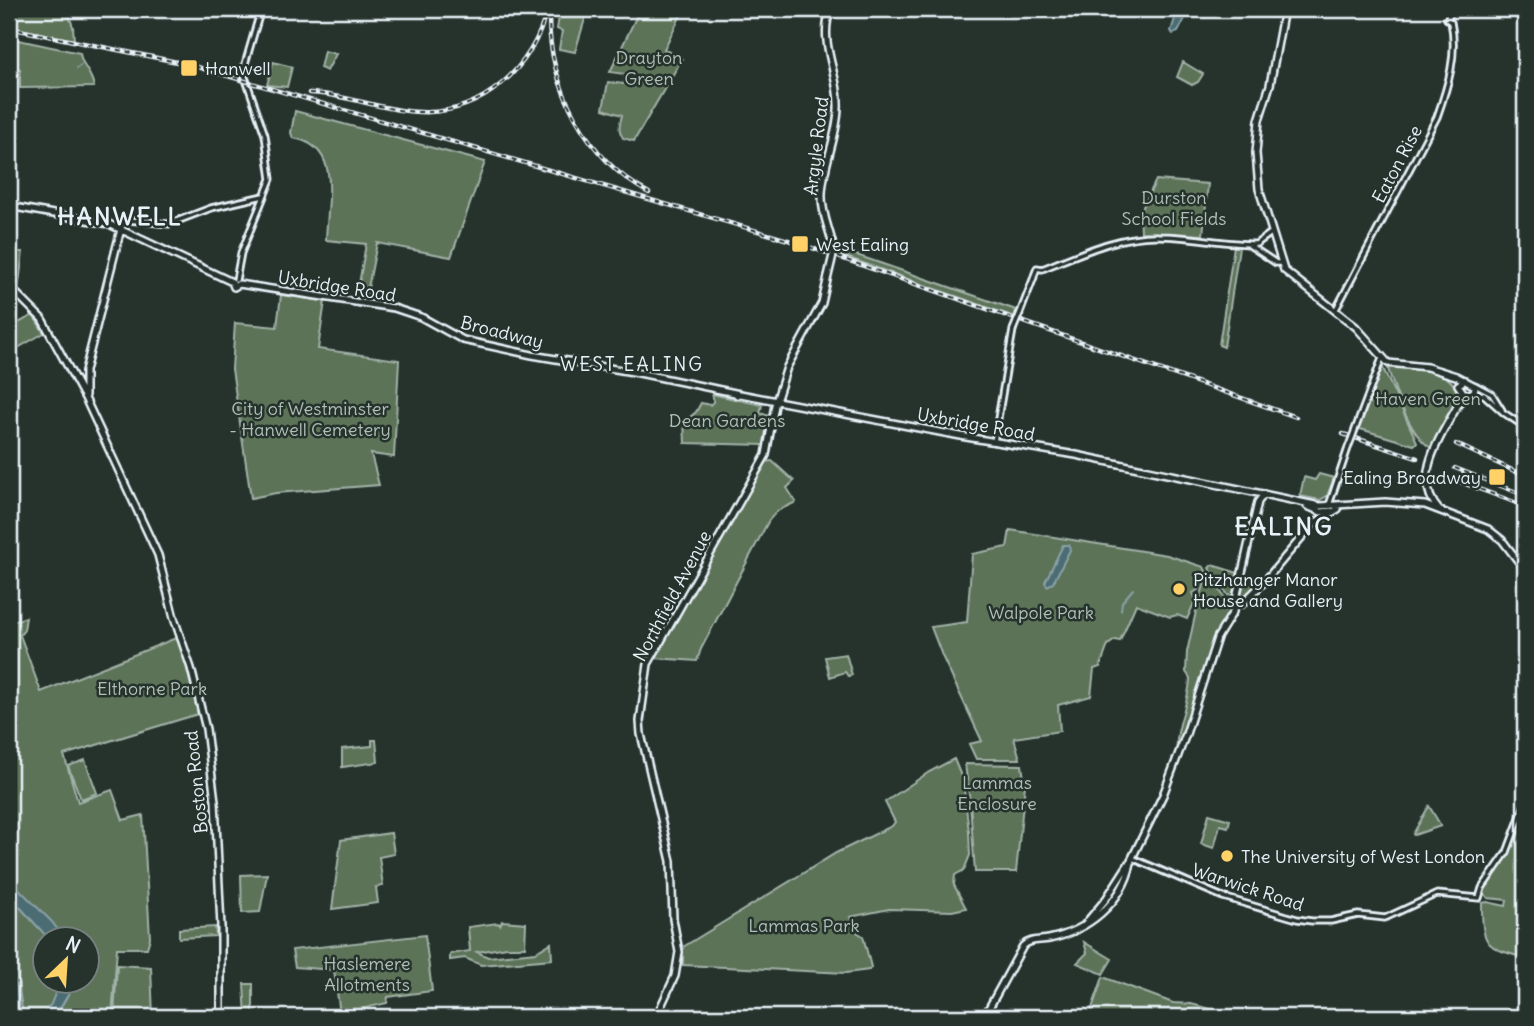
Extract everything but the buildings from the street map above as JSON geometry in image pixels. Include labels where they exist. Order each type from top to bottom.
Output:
[{"type":"main road","name":"Argyle Road","points":[[831,9],[825,25],[836,81],[838,109],[822,193],[824,214],[834,249]]},
{"type":"main road","points":[[1284,9],[1256,142],[1259,189],[1271,233],[1284,270],[1365,336],[1384,360],[1398,365],[1427,367],[1473,384],[1473,393],[1465,395],[1426,471],[1430,493],[1439,510]]},
{"type":"main road","name":"Uxbridge Road","points":[[9,206],[99,222],[121,229],[235,282],[365,302],[407,312],[429,322]]},
{"type":"main road","name":"Boston Road","points":[[85,398],[85,371],[121,229]]},
{"type":"main road","name":"Northfield Avenue","points":[[656,1017],[675,976],[679,952],[673,919],[671,861],[641,734],[640,720],[648,664],[766,455],[776,400],[788,364],[822,303],[834,249]]},
{"type":"main road","name":"Boston Road","points":[[9,286],[40,316],[85,398],[158,555],[174,618],[199,695],[216,818],[222,937],[221,1017]]},
{"type":"main road","name":"Broadway","points":[[429,322],[459,338],[513,351],[776,400]]},
{"type":"main road","points":[[72,376],[79,378],[85,371]]},
{"type":"main road","points":[[1451,376],[1465,395]]},
{"type":"main road","points":[[1458,386],[1465,380]]},
{"type":"main road","points":[[762,399],[770,405],[774,413]]},
{"type":"main road","name":"Uxbridge Road","points":[[776,400],[1076,455],[1305,503]]},
{"type":"main road","points":[[1253,491],[1258,502]]},
{"type":"main road","points":[[1425,505],[1430,493]]},
{"type":"main road","points":[[984,1017],[1005,981],[1017,953],[1028,942],[1049,939],[1085,923],[1106,899],[1132,859],[1161,801],[1183,744],[1217,638],[1231,617],[1258,502],[1264,494]]},
{"type":"main road","points":[[1305,503],[1350,505],[1385,502],[1425,505],[1488,529],[1502,540],[1525,570]]},
{"type":"main road","points":[[1305,503],[1321,512]]},
{"type":"main road","points":[[1314,505],[1321,512]]},
{"type":"main road","points":[[1316,522],[1321,512],[1334,505]]},
{"type":"main road","points":[[1235,604],[1242,604],[1264,582],[1334,505]]},
{"type":"street","points":[[235,282],[241,253],[271,179],[271,163],[243,71],[261,9]]},
{"type":"street","name":"Eaton Rise","points":[[1335,311],[1433,127],[1451,70],[1453,39],[1451,22],[1447,19],[1448,9]]},
{"type":"street","points":[[121,229],[128,220],[169,224],[211,208],[263,196]]},
{"type":"street","points":[[250,197],[256,201],[258,208]]},
{"type":"street","points":[[1256,247],[1271,233]]},
{"type":"street","points":[[994,442],[1013,330],[1037,268],[1042,269],[1090,251],[1142,237],[1200,238],[1247,244],[1256,247],[1276,263],[1282,263]]},
{"type":"street","points":[[1305,503],[1334,505],[1348,448],[1366,398],[1384,360]]},
{"type":"street","points":[[1473,384],[1492,394],[1504,413]]},
{"type":"street","points":[[1473,393],[1484,395],[1525,427]]},
{"type":"street","name":"Warwick Road","points":[[1132,859],[1223,897],[1304,920],[1331,921],[1358,915],[1385,918],[1437,894],[1479,898],[1482,888],[1507,852],[1525,804]]},
{"type":"green space","points":[[9,9],[67,9],[74,40],[9,27]]},
{"type":"green space","points":[[558,9],[588,9],[575,52],[559,49],[562,31],[557,29]]},
{"type":"green space","name":"Drayton Green","points":[[640,9],[684,9],[664,49],[682,59],[634,141],[621,135],[622,115],[603,109],[608,82],[624,84],[625,74],[610,72]]},
{"type":"green space","points":[[9,38],[80,53],[94,87],[20,88],[20,69],[9,71]]},
{"type":"green space","points":[[324,51],[336,54],[327,71],[320,68]]},
{"type":"green space","points":[[273,62],[292,67],[287,87],[267,85]]},
{"type":"green space","points":[[1183,62],[1203,74],[1198,82],[1192,85],[1177,77]]},
{"type":"green space","points":[[295,111],[485,162],[451,257],[377,243],[366,298],[357,295],[366,244],[326,240],[329,178],[326,164],[319,152],[309,143],[293,138],[291,133]]},
{"type":"green space","name":"Durston School Fields","points":[[1156,180],[1208,184],[1203,235],[1141,232],[1140,213]]},
{"type":"green space","points":[[1234,246],[1239,247],[1224,347],[1219,345]]},
{"type":"green space","points":[[842,250],[1016,310],[1014,317],[838,254]]},
{"type":"green space","points":[[9,252],[23,252],[18,291],[9,284]]},
{"type":"green space","name":"City of Westminster - Hanwell Cemetery","points":[[281,295],[325,301],[318,349],[399,360],[394,457],[371,454],[379,485],[276,493],[251,498],[232,369],[235,323],[277,327]]},
{"type":"green space","points":[[33,315],[44,333],[9,353],[9,328]]},
{"type":"green space","name":"Haven Green","points":[[1382,366],[1417,442],[1414,445],[1357,428]]},
{"type":"green space","name":"Haven Green","points":[[1392,367],[1424,370],[1445,377],[1453,383],[1455,403],[1431,448],[1416,433],[1404,412],[1388,369]]},
{"type":"green space","name":"Dean Gardens","points":[[712,394],[762,405],[760,413],[769,416],[765,445],[685,443],[684,422],[696,412],[701,403],[710,405],[714,401]]},
{"type":"green space","points":[[772,461],[794,481],[787,488],[796,502],[777,511],[769,520],[697,661],[655,658],[765,462]]},
{"type":"green space","points":[[1319,474],[1334,478],[1327,496],[1320,500],[1300,496],[1304,477],[1315,480]]},
{"type":"green space","name":"Walpole Park","points":[[1010,530],[1167,555],[1204,567],[1206,571],[1199,589],[1193,593],[1196,599],[1187,619],[1177,615],[1170,617],[1136,604],[1120,641],[1115,640],[1108,645],[1100,667],[1094,669],[1091,696],[1058,705],[1060,731],[1014,738],[1020,759],[976,759],[969,744],[982,741],[931,627],[967,622],[972,554],[1007,547]]},
{"type":"green space","points":[[1212,565],[1238,573],[1232,596],[1228,595],[1209,568]]},
{"type":"green space","points":[[1208,573],[1229,604],[1230,611],[1215,634],[1194,695],[1195,706],[1177,753],[1178,734],[1190,678],[1186,672],[1187,652]]},
{"type":"green space","points":[[1245,575],[1261,580],[1241,602],[1239,601]]},
{"type":"green space","name":"Elthorne Park","points":[[26,617],[24,630],[20,635],[41,692],[176,638],[182,649],[198,714],[64,755],[78,802],[112,790],[123,820],[143,815],[150,938],[147,948],[117,948],[112,1017],[23,1017],[9,947],[9,895],[36,925],[32,925],[32,995],[102,995],[102,925],[37,925],[9,889],[9,623]]},
{"type":"green space","points":[[846,654],[852,675],[848,676],[845,672],[830,677],[825,657]]},
{"type":"green space","points":[[372,740],[376,740],[378,762],[342,767],[342,749],[372,746]]},
{"type":"green space","name":"Lammas Park","points":[[954,759],[963,781],[970,855],[964,870],[955,875],[954,885],[966,908],[952,911],[889,909],[850,917],[857,932],[863,936],[871,967],[869,970],[846,973],[683,965],[683,947],[836,853],[892,826],[895,822],[885,802],[929,772]]},
{"type":"green space","points":[[85,760],[97,793],[81,799],[68,766]]},
{"type":"green space","name":"Lammas Enclosure","points":[[965,764],[1022,765],[1025,785],[1016,872],[975,872]]},
{"type":"green space","points":[[1429,806],[1441,826],[1414,835],[1413,834]]},
{"type":"green space","points":[[1209,814],[1230,820],[1228,827],[1220,825],[1214,848],[1201,844]]},
{"type":"green space","points":[[1525,814],[1525,958],[1502,951],[1489,943],[1483,929],[1482,903],[1506,906],[1507,900],[1488,898],[1483,892],[1520,832]]},
{"type":"green space","points":[[391,833],[394,854],[379,857],[383,886],[376,887],[378,903],[332,909],[341,840]]},
{"type":"green space","points":[[267,874],[260,912],[242,913],[241,875]]},
{"type":"green space","points":[[502,921],[526,923],[525,947],[477,952],[488,957],[536,952],[551,943],[552,959],[481,965],[465,958],[450,960],[450,954],[470,951],[468,927],[498,923],[500,925]]},
{"type":"green space","points":[[215,927],[216,936],[179,938],[179,929]]},
{"type":"green space","name":"Haslemere Allotments","points":[[425,935],[432,991],[388,997],[387,1003],[340,1014],[334,970],[295,967],[292,950]]},
{"type":"green space","points":[[1084,942],[1112,959],[1103,974],[1077,963],[1087,953]]},
{"type":"green space","points":[[117,965],[151,967],[153,1017],[114,1017]]},
{"type":"green space","points":[[1103,977],[1173,1003],[1191,1004],[1242,1017],[1089,1017]]},
{"type":"green space","points":[[244,984],[253,984],[253,1017],[246,1017]]},
{"type":"water","points":[[1178,9],[1190,9],[1178,32],[1173,34],[1171,31]]},
{"type":"water","points":[[1063,545],[1069,545],[1070,550],[1053,583],[1047,586],[1045,582]]},
{"type":"water","points":[[9,879],[54,925],[36,925],[9,895]]},
{"type":"water","points":[[9,960],[16,985],[21,1017],[12,1017]]},
{"type":"water","points":[[55,995],[68,995],[55,1017],[41,1017]]},
{"type":"waterway","points":[[77,68],[81,65]]},
{"type":"waterway","points":[[1121,610],[1122,602],[1133,589]]},
{"type":"railway","points":[[309,93],[337,96],[406,111],[443,111],[464,105],[484,96],[517,68],[530,50],[547,9]]},
{"type":"railway","points":[[549,16],[556,68],[575,118],[607,161],[627,179],[649,193]]},
{"type":"railway","points":[[9,28],[187,64],[795,242],[1296,417]]},
{"type":"railway","points":[[1343,434],[1417,458]]},
{"type":"railway","points":[[1456,444],[1525,476]]},
{"type":"railway","points":[[1455,468],[1524,495]]},
{"type":"railway","points":[[1452,479],[1525,506]]},
{"type":"place","name":"Hanwell","points":[[189,68]]},
{"type":"place","name":"West Ealing","points":[[800,244]]},
{"type":"place","name":"Ealing Broadway","points":[[1497,477]]},
{"type":"place","name":"Pitzhanger Manor House and Gallery","points":[[1179,589]]},
{"type":"place","name":"The University of West London","points":[[1227,856]]},
{"type":"district","name":"HANWELL","points":[[120,216]]},
{"type":"district","name":"WEST EALING","points":[[632,364]]},
{"type":"district","name":"EALING","points":[[1284,526]]}]
